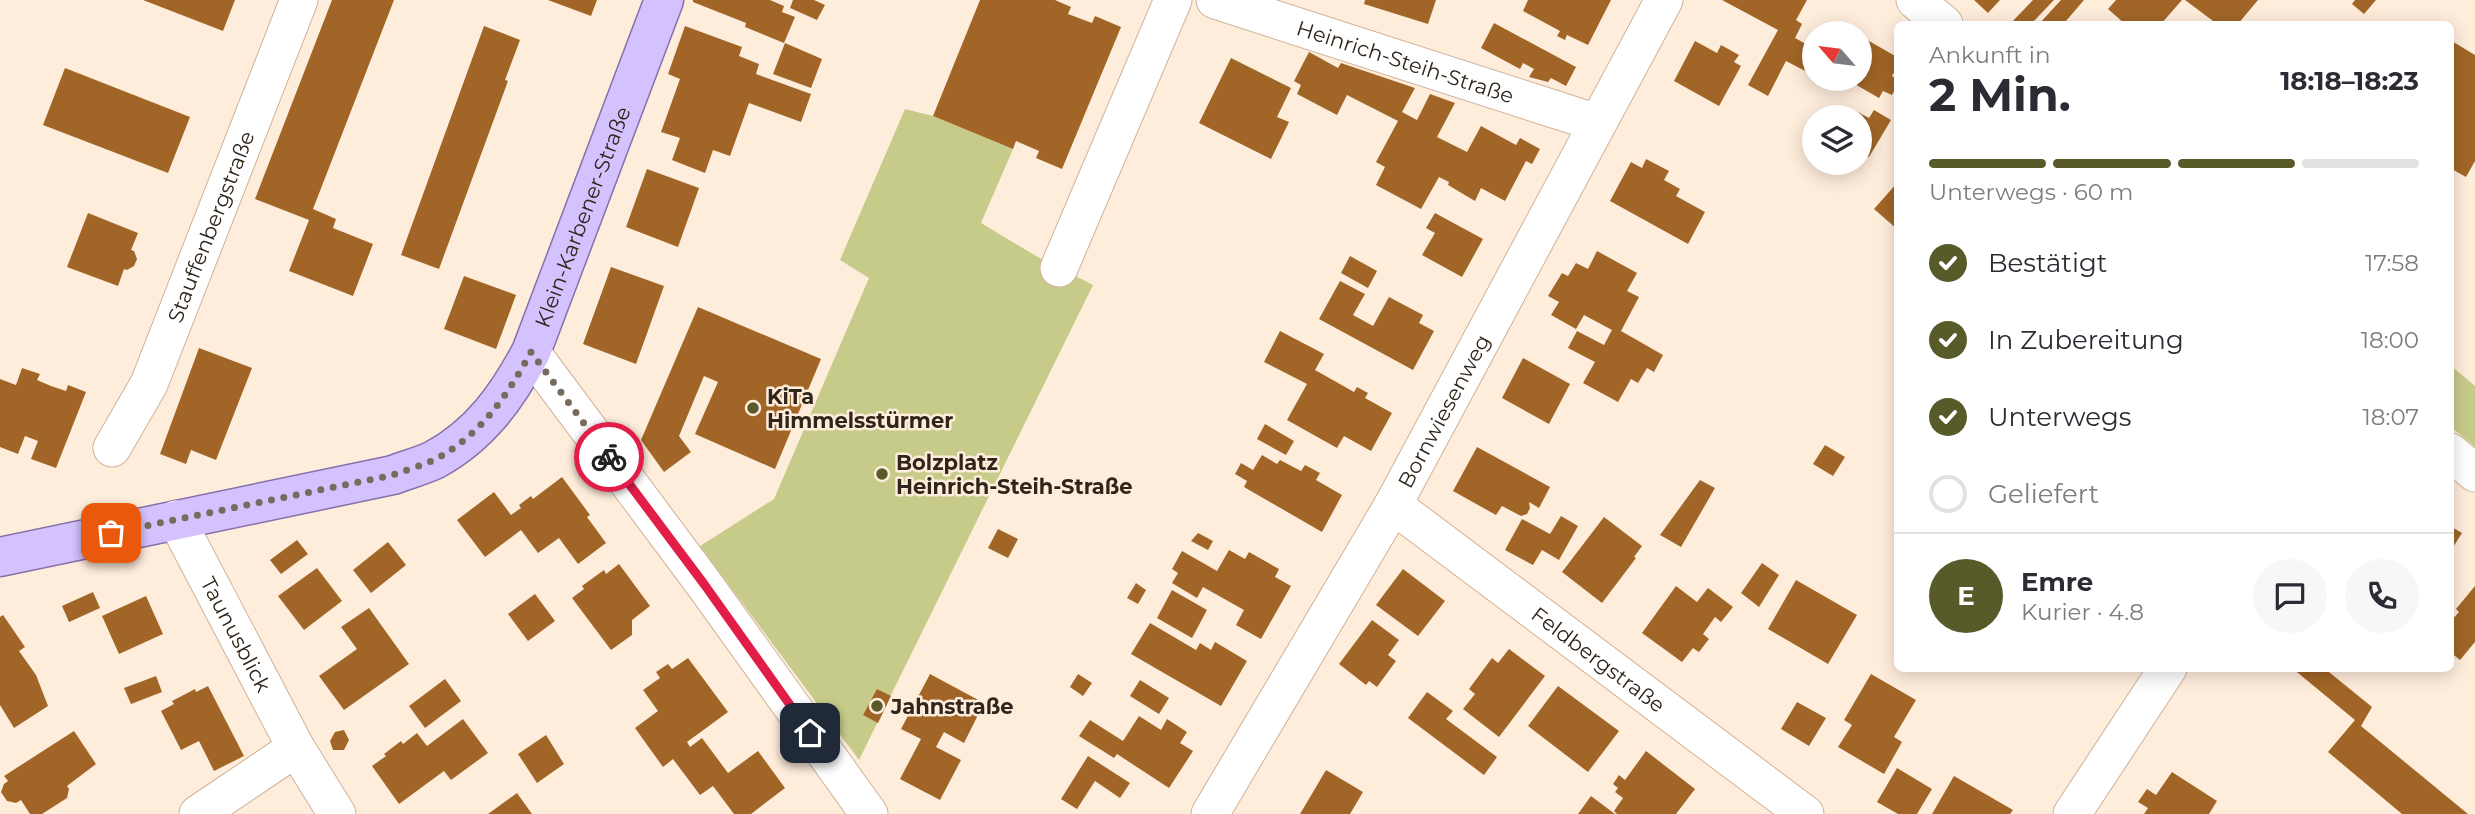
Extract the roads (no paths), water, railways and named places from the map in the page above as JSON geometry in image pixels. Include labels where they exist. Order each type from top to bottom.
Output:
[{"type":"main road","name":"Klein-Karbener-Straße","points":[[0,557],[393,475],[432,461],[457,446],[495,411],[531,352],[664,0]]},
{"type":"street","name":"Stauffenbergstraße","points":[[112,448],[149,384],[299,0]]},
{"type":"street","points":[[1059,268],[1173,0]]},
{"type":"street","name":"Heinrich-Steih-Straße","points":[[1214,0],[1597,123]]},
{"type":"street","name":"Bornwiesenweg","points":[[1210,814],[1393,505],[1664,0]]},
{"type":"street","points":[[1915,0],[1940,21]]},
{"type":"street","points":[[531,352],[869,814]]},
{"type":"street","points":[[2454,455],[2475,473]]},
{"type":"street","name":"Feldbergstraße","points":[[1393,505],[1805,814]]},
{"type":"street","name":"Taunusblick","points":[[176,519],[296,748],[337,814]]},
{"type":"street","points":[[2071,814],[2165,672]]},
{"type":"street","points":[[198,814],[296,748]]},
{"type":"place","name":"KiTa Himmelsstürmer","points":[[753,408]]},
{"type":"place","name":"Bolzplatz Heinrich-Steih-Straße","points":[[882,474]]},
{"type":"place","name":"Jahnstraße","points":[[877,706]]}]
